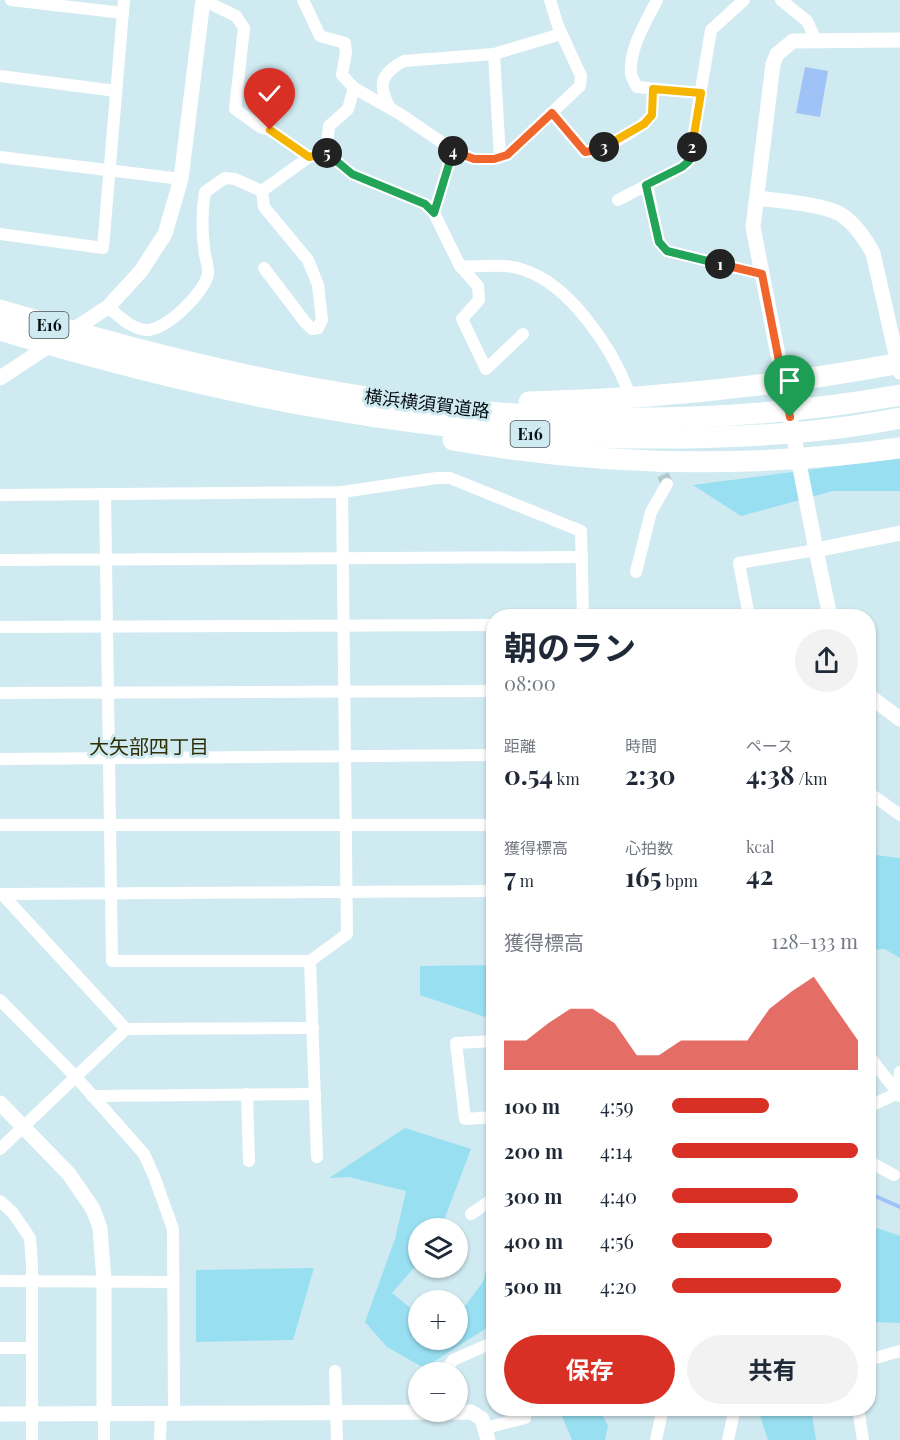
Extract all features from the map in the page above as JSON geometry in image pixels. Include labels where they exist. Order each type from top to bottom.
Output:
[{"type":"highway","name":"横浜横須賀道路","points":[[0,310],[165,376],[275,401],[425,425],[534,435],[695,438],[846,427],[900,418]]},
{"type":"highway","name":"横浜横須賀道路","points":[[0,330],[367,398],[474,411],[629,417],[729,414],[789,410],[900,395]]},
{"type":"highway","points":[[367,398],[513,402],[622,399],[734,388],[900,363]]},
{"type":"highway","points":[[165,376],[239,402],[285,413],[471,444],[591,458],[703,464],[813,458],[900,448]]},
{"type":"street","points":[[0,234],[103,248],[124,6],[11,0]]},
{"type":"street","points":[[0,378],[108,307],[141,272],[165,234],[181,178],[203,0],[236,16],[244,28],[235,109],[309,157]]},
{"type":"street","points":[[303,0],[320,36],[345,44],[342,75],[354,88],[453,150],[474,159],[494,159],[507,155],[580,86],[581,76],[561,34],[550,0]]},
{"type":"street","points":[[657,0],[642,29],[634,52],[631,76],[637,87],[701,93]]},
{"type":"street","points":[[618,200],[682,167],[689,161],[711,30],[744,0]]},
{"type":"street","points":[[781,0],[807,21],[816,39]]},
{"type":"street","points":[[390,109],[383,96],[382,85],[385,75],[404,61],[494,54],[561,34]]},
{"type":"street","points":[[829,609],[753,227],[773,64],[777,54],[793,41],[900,40]]},
{"type":"street","points":[[494,54],[500,157]]},
{"type":"street","points":[[0,76],[116,91]]},
{"type":"street","points":[[326,152],[328,126],[348,109],[354,88]]},
{"type":"street","points":[[552,113],[585,152],[597,150],[644,124],[652,115],[653,89]]},
{"type":"street","points":[[434,213],[453,150]]},
{"type":"street","points":[[262,191],[309,157],[326,152]]},
{"type":"street","points":[[326,152],[352,174],[425,204],[434,213],[460,266],[478,285],[479,300],[462,320],[486,369],[523,334]]},
{"type":"street","points":[[0,157],[181,178]]},
{"type":"street","points":[[108,307],[132,327],[149,330],[163,325],[198,296],[205,284],[209,271],[204,249],[205,192],[213,184],[225,178],[235,179],[262,191]]},
{"type":"street","points":[[646,185],[659,242],[667,251],[762,274]]},
{"type":"street","points":[[262,191],[264,207],[308,260],[318,285],[322,321],[318,328],[312,329],[304,322],[264,268]]},
{"type":"street","points":[[758,198],[818,207],[840,214],[857,229],[873,253],[900,373]]},
{"type":"street","points":[[460,266],[474,268],[499,265],[524,270],[556,287],[592,327],[621,372],[628,390]]},
{"type":"street","points":[[0,495],[342,492],[437,477],[450,478],[581,531],[583,609]]},
{"type":"street","points":[[636,572],[651,512],[667,484]]},
{"type":"street","points":[[105,494],[112,961],[310,960],[347,934],[342,492]]},
{"type":"street","points":[[748,609],[739,562],[816,550],[900,533]]},
{"type":"street","points":[[0,560],[582,557]]},
{"type":"street","points":[[0,627],[486,625]]},
{"type":"street","points":[[0,693],[486,691]]},
{"type":"street","points":[[876,701],[900,719]]},
{"type":"street","points":[[0,759],[486,756]]},
{"type":"street","points":[[876,798],[900,815]]},
{"type":"street","points":[[0,825],[486,825]]},
{"type":"street","points":[[1,894],[486,891]]},
{"type":"street","points":[[1,894],[126,1029]]},
{"type":"street","points":[[310,960],[317,1157]]},
{"type":"street","points":[[0,1000],[76,1077],[144,1154],[154,1176],[173,1229],[168,1413],[160,1440]]},
{"type":"street","points":[[0,1149],[126,1029],[313,1028]]},
{"type":"street","points":[[486,1041],[456,1043],[465,1119],[486,1118]]},
{"type":"street","points":[[876,1065],[899,1094]]},
{"type":"street","points":[[899,1094],[900,1072]]},
{"type":"street","points":[[92,1096],[315,1094]]},
{"type":"street","points":[[876,1104],[899,1094]]},
{"type":"street","points":[[247,1095],[249,1161]]},
{"type":"street","points":[[0,1103],[69,1174],[93,1209],[100,1228],[104,1281],[104,1440]]},
{"type":"street","points":[[876,1165],[894,1175]]},
{"type":"street","points":[[0,1201],[13,1213],[30,1238],[32,1440]]},
{"type":"street","points":[[471,1214],[486,1204]]},
{"type":"street","points":[[0,1214],[13,1213]]},
{"type":"street","points":[[0,1281],[173,1282]]},
{"type":"street","points":[[452,1362],[486,1345]]},
{"type":"street","points":[[0,1348],[32,1348]]},
{"type":"street","points":[[876,1358],[900,1351]]},
{"type":"street","points":[[335,1371],[337,1440]]},
{"type":"street","points":[[0,1414],[408,1412]]},
{"type":"street","points":[[468,1412],[478,1414],[487,1434],[525,1416]]},
{"type":"street","points":[[656,1440],[661,1416]]},
{"type":"street","points":[[728,1440],[733,1416]]},
{"type":"street","points":[[859,1416],[863,1440]]},
{"type":"shaded area","points":[[805,67],[828,71],[820,117],[796,113]]},
{"type":"shaded area","points":[[900,458],[900,491],[833,491],[741,516],[693,485]]},
{"type":"shaded area","points":[[876,855],[900,858],[900,958],[885,949],[876,950]]},
{"type":"shaded area","points":[[486,965],[486,1017],[420,995],[420,966]]},
{"type":"shaded area","points":[[405,1128],[471,1149],[445,1218],[408,1218],[408,1275],[392,1293],[408,1306],[408,1350],[452,1350],[433,1362],[413,1362],[387,1347],[365,1322],[395,1239],[406,1191],[349,1177],[329,1178]]},
{"type":"shaded area","points":[[876,1228],[900,1236],[900,1323],[876,1322]]},
{"type":"shaded area","points":[[314,1268],[293,1340],[196,1342],[196,1270]]},
{"type":"shaded area","points":[[486,1271],[486,1328],[468,1340],[468,1302],[483,1282]]},
{"type":"shaded area","points":[[562,1416],[603,1416],[608,1426],[605,1440],[572,1440]]},
{"type":"shaded area","points":[[760,1416],[812,1416],[816,1440],[768,1440]]},
{"type":"waterway","points":[[876,1196],[900,1207]]},
{"type":"tunnel","points":[[656,458],[667,484]]},
{"type":"district","name":"大矢部四丁目","points":[[149,747]]},
{"type":"route","points":[[270,130],[309,157],[326,152],[352,174],[425,204],[434,213],[453,150],[474,159],[494,159],[507,155],[552,113],[585,152],[597,150],[644,124],[652,115],[653,89],[701,93],[689,161],[682,167],[646,185],[659,242],[667,251],[762,274],[790,417]]}]
